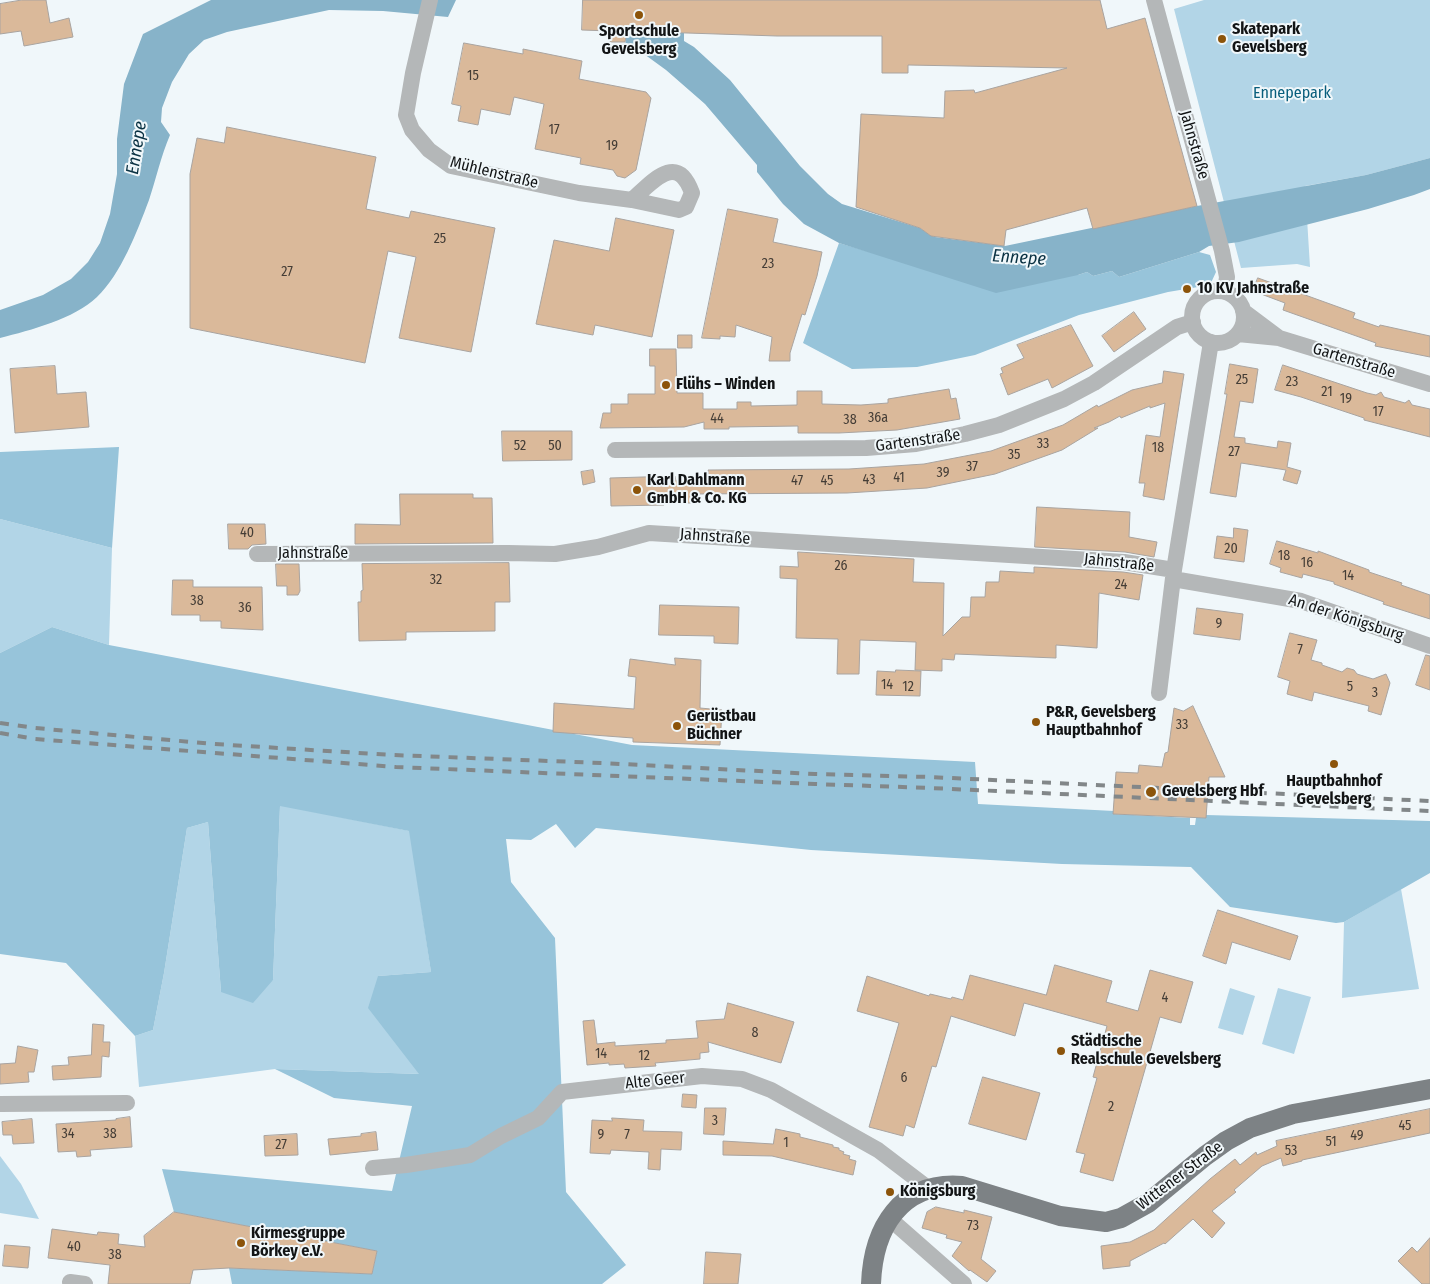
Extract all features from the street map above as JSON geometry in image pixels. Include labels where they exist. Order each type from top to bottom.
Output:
[{"type":"main road","name":"Wittener Straße","points":[[871,1284],[875,1250],[890,1219],[901,1204],[913,1195],[928,1188],[945,1184],[962,1186],[1060,1216],[1106,1222],[1121,1218],[1148,1203],[1205,1156],[1226,1141],[1250,1128],[1293,1114],[1430,1090]]},
{"type":"street","name":"Jahnstraße","points":[[1154,0],[1222,251],[1227,277],[1225,292]]},
{"type":"street","name":"Mühlenstraße","points":[[427,8],[406,115],[412,130],[429,150],[451,166],[580,193],[632,200]]},
{"type":"street","points":[[1216,291],[1225,292],[1233,296],[1240,302],[1243,311],[1244,319],[1238,334],[1230,340],[1221,342],[1211,342],[1203,337],[1196,330],[1193,322],[1195,305],[1200,298],[1216,291]]},
{"type":"street","name":"Gartenstraße","points":[[1243,311],[1279,338]]},
{"type":"street","name":"Gartenstraße","points":[[615,450],[866,448],[916,444],[965,434],[1007,422],[1064,399],[1094,383],[1177,328],[1193,322]]},
{"type":"street","name":"Gartenstraße","points":[[1238,334],[1279,338],[1430,384]]},
{"type":"street","name":"Jahnstraße","points":[[1159,693],[1173,575],[1211,342]]},
{"type":"street","name":"Jahnstraße","points":[[257,554],[555,554],[598,547],[649,533],[1124,562],[1173,575]]},
{"type":"street","name":"An der Königsburg","points":[[1173,575],[1301,601],[1430,646]]},
{"type":"street","name":"Alte Geer","points":[[373,1168],[406,1166],[470,1154],[538,1118],[562,1092],[702,1076],[742,1079],[771,1090],[878,1150],[928,1188]]},
{"type":"street","points":[[0,1104],[126,1103]]},
{"type":"street","points":[[890,1219],[964,1284]]},
{"type":"green space","name":"Ennepepark","points":[[1204,0],[1430,0],[1430,158],[1366,175],[1305,186],[1310,267],[1297,264],[1241,268],[1174,9]]},
{"type":"green space","points":[[0,519],[112,548],[109,645],[52,627],[0,653]]},
{"type":"green space","points":[[280,805],[410,831],[431,972],[378,976],[420,1074],[275,1069],[139,1087],[135,1036],[153,1030],[187,828],[208,822],[221,992],[273,980]]},
{"type":"green space","points":[[1401,889],[1419,989],[1342,998],[1344,922]]},
{"type":"green space","points":[[1230,988],[1255,996],[1243,1035],[1218,1028]]},
{"type":"green space","points":[[1278,988],[1311,997],[1294,1054],[1262,1044]]},
{"type":"green space","points":[[0,1156],[21,1184],[39,1219],[0,1213]]},
{"type":"shaded area","points":[[839,243],[883,256],[1078,275],[1087,272],[1093,276],[1112,271],[1119,277],[1199,252],[1210,255],[1216,272],[1210,285],[1168,292],[1079,315],[975,355],[917,367],[852,369],[803,343]]},
{"type":"shaded area","points":[[119,447],[112,548],[0,519],[0,452]]},
{"type":"shaded area","points":[[52,627],[109,645],[632,745],[975,762],[978,804],[1114,811],[1114,814],[1190,818],[1190,825],[1195,825],[1196,818],[1206,818],[1206,815],[1430,821],[1430,873],[1344,922],[1336,923],[1230,907],[1191,867],[1062,864],[811,850],[596,828],[575,848],[556,824],[531,840],[506,839],[511,882],[555,938],[566,1192],[626,1265],[602,1284],[232,1284],[229,1268],[372,1274],[377,1251],[174,1212],[162,1169],[392,1191],[412,1106],[334,1098],[275,1069],[419,1074],[368,1008],[378,976],[431,972],[409,831],[280,806],[273,980],[253,1003],[221,992],[208,822],[187,828],[153,1030],[135,1036],[66,963],[0,954],[0,653]]},
{"type":"water","name":"Ennepe","points":[[211,0],[456,0],[448,17],[383,11],[329,10],[227,32],[204,40],[189,54],[172,82],[162,108],[161,122],[170,135],[149,200],[114,277],[97,297],[76,312],[52,323],[0,338],[0,310],[43,295],[71,279],[88,262],[100,243],[110,214],[117,174],[117,139],[124,84],[143,34]]},
{"type":"water","name":"Ennepe","points":[[627,31],[684,33],[684,41],[694,47],[730,80],[800,166],[828,194],[842,204],[920,228],[935,237],[1005,246],[1197,206],[1366,175],[1430,158],[1430,189],[1368,209],[1239,242],[1209,246],[1199,252],[1119,277],[1112,271],[1093,276],[1087,272],[996,293],[839,243],[804,224],[783,204],[757,172],[757,165],[705,104],[666,70],[633,46],[625,46]]},
{"type":"building","points":[[22,0],[46,0],[50,23],[69,18],[73,37],[24,46],[21,31],[0,34],[0,4]]},
{"type":"building","points":[[583,0],[1100,0],[1107,29],[1145,18],[1197,206],[1093,229],[1087,208],[1006,230],[1004,246],[931,236],[920,228],[856,207],[861,114],[944,118],[945,91],[974,90],[975,93],[1067,68],[908,65],[908,73],[882,73],[882,36],[777,36],[627,31],[625,42],[610,42],[610,31],[582,30]]},
{"type":"building","points":[[464,43],[523,54],[523,49],[582,61],[579,79],[646,92],[651,98],[636,170],[625,178],[617,176],[613,170],[580,164],[581,158],[535,149],[544,104],[514,97],[510,115],[481,109],[478,125],[458,121],[461,106],[452,104]]},
{"type":"building","points":[[227,127],[376,157],[366,209],[409,218],[411,211],[495,228],[471,352],[399,338],[416,257],[388,251],[365,363],[190,328],[190,174],[197,138],[224,143]]},
{"type":"building","points":[[728,209],[778,219],[773,242],[822,252],[805,315],[802,314],[790,353],[790,361],[769,361],[772,337],[736,325],[735,337],[720,336],[720,339],[702,338]]},
{"type":"building","points":[[616,218],[674,230],[652,337],[595,325],[593,335],[536,324],[554,240],[609,251]]},
{"type":"building","points":[[1258,278],[1355,313],[1353,318],[1379,327],[1380,325],[1430,336],[1430,357],[1375,346],[1376,343],[1283,310],[1285,303],[1253,291]]},
{"type":"building","points":[[1134,312],[1146,329],[1114,352],[1102,336]]},
{"type":"building","points":[[1071,325],[1093,366],[1052,388],[1048,379],[1008,395],[1000,374],[1003,373],[1001,368],[1024,358],[1017,345]]},
{"type":"building","points":[[678,335],[692,335],[692,348],[678,348]]},
{"type":"building","points":[[650,349],[676,349],[677,393],[703,393],[703,409],[737,409],[737,402],[751,402],[751,406],[797,405],[797,391],[822,391],[822,404],[861,405],[888,403],[888,399],[949,389],[951,399],[956,398],[960,419],[897,430],[839,433],[798,433],[798,426],[704,429],[704,422],[684,427],[600,428],[603,413],[611,413],[611,404],[628,404],[628,394],[655,394],[655,366],[650,366]]},
{"type":"building","points":[[1230,364],[1258,369],[1253,403],[1240,401],[1234,437],[1245,438],[1245,443],[1277,448],[1278,441],[1291,443],[1287,467],[1301,471],[1297,484],[1283,480],[1286,470],[1241,463],[1236,497],[1210,493],[1227,394],[1225,394]]},
{"type":"building","points":[[1283,365],[1367,393],[1376,395],[1381,392],[1384,397],[1405,403],[1409,400],[1412,405],[1430,409],[1430,437],[1364,420],[1364,418],[1275,390]]},
{"type":"building","points":[[55,366],[57,394],[86,392],[89,427],[15,433],[10,369]]},
{"type":"building","points":[[1164,371],[1184,374],[1164,500],[1143,496],[1145,483],[1139,483],[1146,435],[1160,437],[1165,403],[1150,408],[1150,406],[1121,418],[1120,416],[1094,428],[1098,428],[1062,450],[995,474],[927,488],[847,493],[691,494],[691,503],[611,506],[610,478],[675,476],[676,481],[709,480],[708,470],[849,469],[924,464],[991,451],[1063,425],[1097,405],[1098,407],[1132,390],[1162,383]]},
{"type":"building","points":[[502,431],[572,431],[572,460],[503,461]]},
{"type":"building","points":[[593,470],[595,482],[583,485],[581,472]]},
{"type":"building","points":[[400,494],[473,494],[473,498],[492,498],[493,543],[355,544],[355,524],[400,525]]},
{"type":"building","points":[[1037,507],[1130,512],[1129,537],[1157,542],[1154,557],[1125,552],[1035,547]]},
{"type":"building","points":[[228,524],[265,524],[266,544],[252,545],[248,549],[229,549]]},
{"type":"building","points":[[1234,528],[1248,530],[1244,562],[1214,558],[1217,536],[1233,538]]},
{"type":"building","points":[[1277,541],[1318,553],[1318,551],[1430,595],[1430,619],[1383,604],[1384,602],[1334,584],[1334,582],[1303,574],[1302,578],[1280,572],[1281,568],[1270,564]]},
{"type":"building","points":[[798,552],[914,559],[913,582],[944,583],[943,636],[962,617],[970,617],[971,597],[985,597],[986,582],[999,582],[1000,571],[1034,573],[1034,567],[1123,572],[1143,575],[1139,600],[1099,593],[1097,648],[1056,645],[1056,658],[955,654],[954,660],[942,659],[942,671],[915,670],[916,642],[860,640],[859,674],[837,674],[838,639],[796,638],[797,579],[780,578],[780,566],[798,567]]},
{"type":"building","points":[[509,563],[510,602],[495,602],[495,631],[406,632],[406,640],[359,641],[358,602],[361,602],[361,591],[363,590],[362,564]]},
{"type":"building","points":[[276,564],[299,564],[300,591],[298,595],[287,595],[287,586],[277,586]]},
{"type":"building","points":[[173,580],[193,580],[193,587],[262,587],[263,630],[221,628],[221,621],[200,621],[200,615],[172,615]]},
{"type":"building","points":[[660,605],[739,607],[738,644],[714,643],[714,636],[659,635]]},
{"type":"building","points":[[1197,608],[1243,614],[1240,640],[1194,634]]},
{"type":"building","points":[[1290,633],[1317,640],[1311,660],[1322,663],[1322,665],[1342,672],[1347,668],[1354,670],[1357,674],[1373,679],[1386,674],[1390,683],[1381,715],[1368,711],[1369,706],[1314,692],[1312,701],[1287,694],[1290,681],[1278,677]]},
{"type":"building","points":[[1426,655],[1430,656],[1430,690],[1416,685]]},
{"type":"building","points":[[675,658],[701,660],[700,708],[722,710],[720,745],[633,742],[633,738],[553,732],[554,703],[634,709],[636,677],[628,676],[630,659],[675,665]]},
{"type":"building","points":[[896,670],[921,671],[920,696],[876,695],[877,671],[895,672]]},
{"type":"building","points":[[1193,706],[1225,777],[1209,777],[1206,818],[1113,814],[1116,772],[1138,773],[1139,765],[1162,767],[1165,753],[1168,752],[1174,708],[1183,711]]},
{"type":"building","points":[[1218,910],[1298,936],[1290,960],[1232,942],[1226,964],[1203,956]]},
{"type":"building","points":[[1055,965],[1112,981],[1106,1002],[1138,1011],[1150,970],[1193,982],[1181,1023],[1160,1017],[1113,1181],[1080,1172],[1085,1154],[1076,1152],[1097,1078],[1093,1077],[1107,1026],[1024,1003],[1015,1036],[951,1016],[936,1067],[932,1066],[914,1128],[906,1125],[903,1136],[869,1127],[899,1023],[857,1011],[867,976],[929,996],[930,994],[963,1000],[970,975],[1046,995]]},
{"type":"building","points":[[728,1003],[794,1022],[781,1063],[708,1042],[709,1052],[700,1053],[700,1059],[655,1063],[656,1066],[625,1068],[624,1064],[587,1065],[583,1021],[594,1020],[597,1044],[615,1042],[615,1046],[666,1043],[666,1040],[698,1038],[696,1021],[724,1019]]},
{"type":"building","points":[[93,1024],[104,1025],[103,1042],[110,1042],[109,1057],[102,1056],[101,1077],[53,1080],[52,1066],[69,1065],[68,1057],[91,1055]]},
{"type":"building","points":[[18,1046],[38,1050],[34,1072],[28,1072],[29,1082],[0,1084],[0,1064],[15,1063]]},
{"type":"building","points":[[983,1077],[1040,1093],[1026,1140],[969,1124]]},
{"type":"building","points":[[683,1094],[697,1095],[696,1108],[682,1107]]},
{"type":"building","points":[[705,1108],[726,1108],[724,1135],[704,1134]]},
{"type":"building","points":[[1430,1109],[1430,1133],[1302,1160],[1283,1166],[1281,1158],[1262,1166],[1234,1190],[1236,1192],[1212,1211],[1225,1223],[1212,1238],[1193,1219],[1165,1244],[1130,1261],[1130,1266],[1103,1269],[1101,1246],[1130,1242],[1154,1230],[1235,1159],[1240,1165],[1256,1152],[1257,1155],[1277,1146],[1276,1141]]},
{"type":"building","points":[[130,1117],[132,1147],[90,1150],[91,1156],[77,1157],[76,1151],[58,1152],[56,1124],[116,1120]]},
{"type":"building","points":[[612,1118],[644,1120],[643,1131],[682,1132],[681,1150],[661,1149],[660,1170],[648,1169],[649,1152],[611,1150],[610,1154],[590,1153],[592,1120],[612,1121]]},
{"type":"building","points":[[32,1119],[34,1143],[13,1144],[12,1135],[3,1135],[2,1122]]},
{"type":"building","points":[[776,1129],[800,1134],[800,1137],[839,1148],[839,1150],[844,1152],[843,1154],[850,1156],[849,1159],[856,1161],[853,1175],[772,1156],[723,1155],[723,1141],[773,1144]]},
{"type":"building","points":[[376,1132],[378,1150],[330,1155],[328,1139],[361,1136],[361,1134]]},
{"type":"building","points":[[297,1134],[298,1155],[265,1156],[264,1136]]},
{"type":"building","points":[[936,1207],[964,1213],[964,1210],[992,1217],[981,1259],[996,1271],[987,1282],[969,1271],[952,1256],[962,1242],[946,1238],[947,1235],[922,1228],[927,1212]]},
{"type":"building","name":"Kirmesgruppe Börkey e.V.","points":[[174,1212],[377,1251],[372,1274],[229,1268],[193,1270],[190,1284],[108,1284],[110,1265],[48,1258],[52,1229],[97,1235],[98,1232],[119,1234],[118,1244],[145,1247],[144,1236]]},
{"type":"building","points":[[1430,1238],[1430,1284],[1422,1284],[1398,1261],[1412,1247],[1417,1252]]},
{"type":"building","points":[[5,1245],[30,1247],[28,1268],[3,1266]]},
{"type":"building","points":[[706,1252],[741,1254],[738,1284],[704,1284]]},
{"type":"railway","points":[[0,723],[35,728],[214,744],[393,755],[815,774],[930,777],[1430,801]]},
{"type":"railway","points":[[0,733],[35,739],[396,767],[931,788],[1430,811]]},
{"type":"place","name":"Sportschule Gevelsberg","points":[[639,15]]},
{"type":"place","name":"Skatepark Gevelsberg","points":[[1222,39]]},
{"type":"place","name":"10 KV Jahnstraße","points":[[1187,289]]},
{"type":"place","name":"Flühs – Winden","points":[[666,385]]},
{"type":"place","name":"Karl Dahlmann GmbH & Co. KG","points":[[637,490]]},
{"type":"place","name":"P&R, Gevelsberg Hauptbahnhof","points":[[1036,722]]},
{"type":"place","name":"Gerüstbau Büchner","points":[[677,726]]},
{"type":"place","name":"Hauptbahnhof Gevelsberg","points":[[1334,764]]},
{"type":"place","name":"Gevelsberg Hbf","points":[[1151,792]]},
{"type":"place","name":"Städtische Realschule Gevelsberg","points":[[1061,1051]]},
{"type":"place","name":"Königsburg","points":[[890,1192]]},
{"type":"place","name":"Kirmesgruppe Börkey e.V.","points":[[241,1243]]}]
